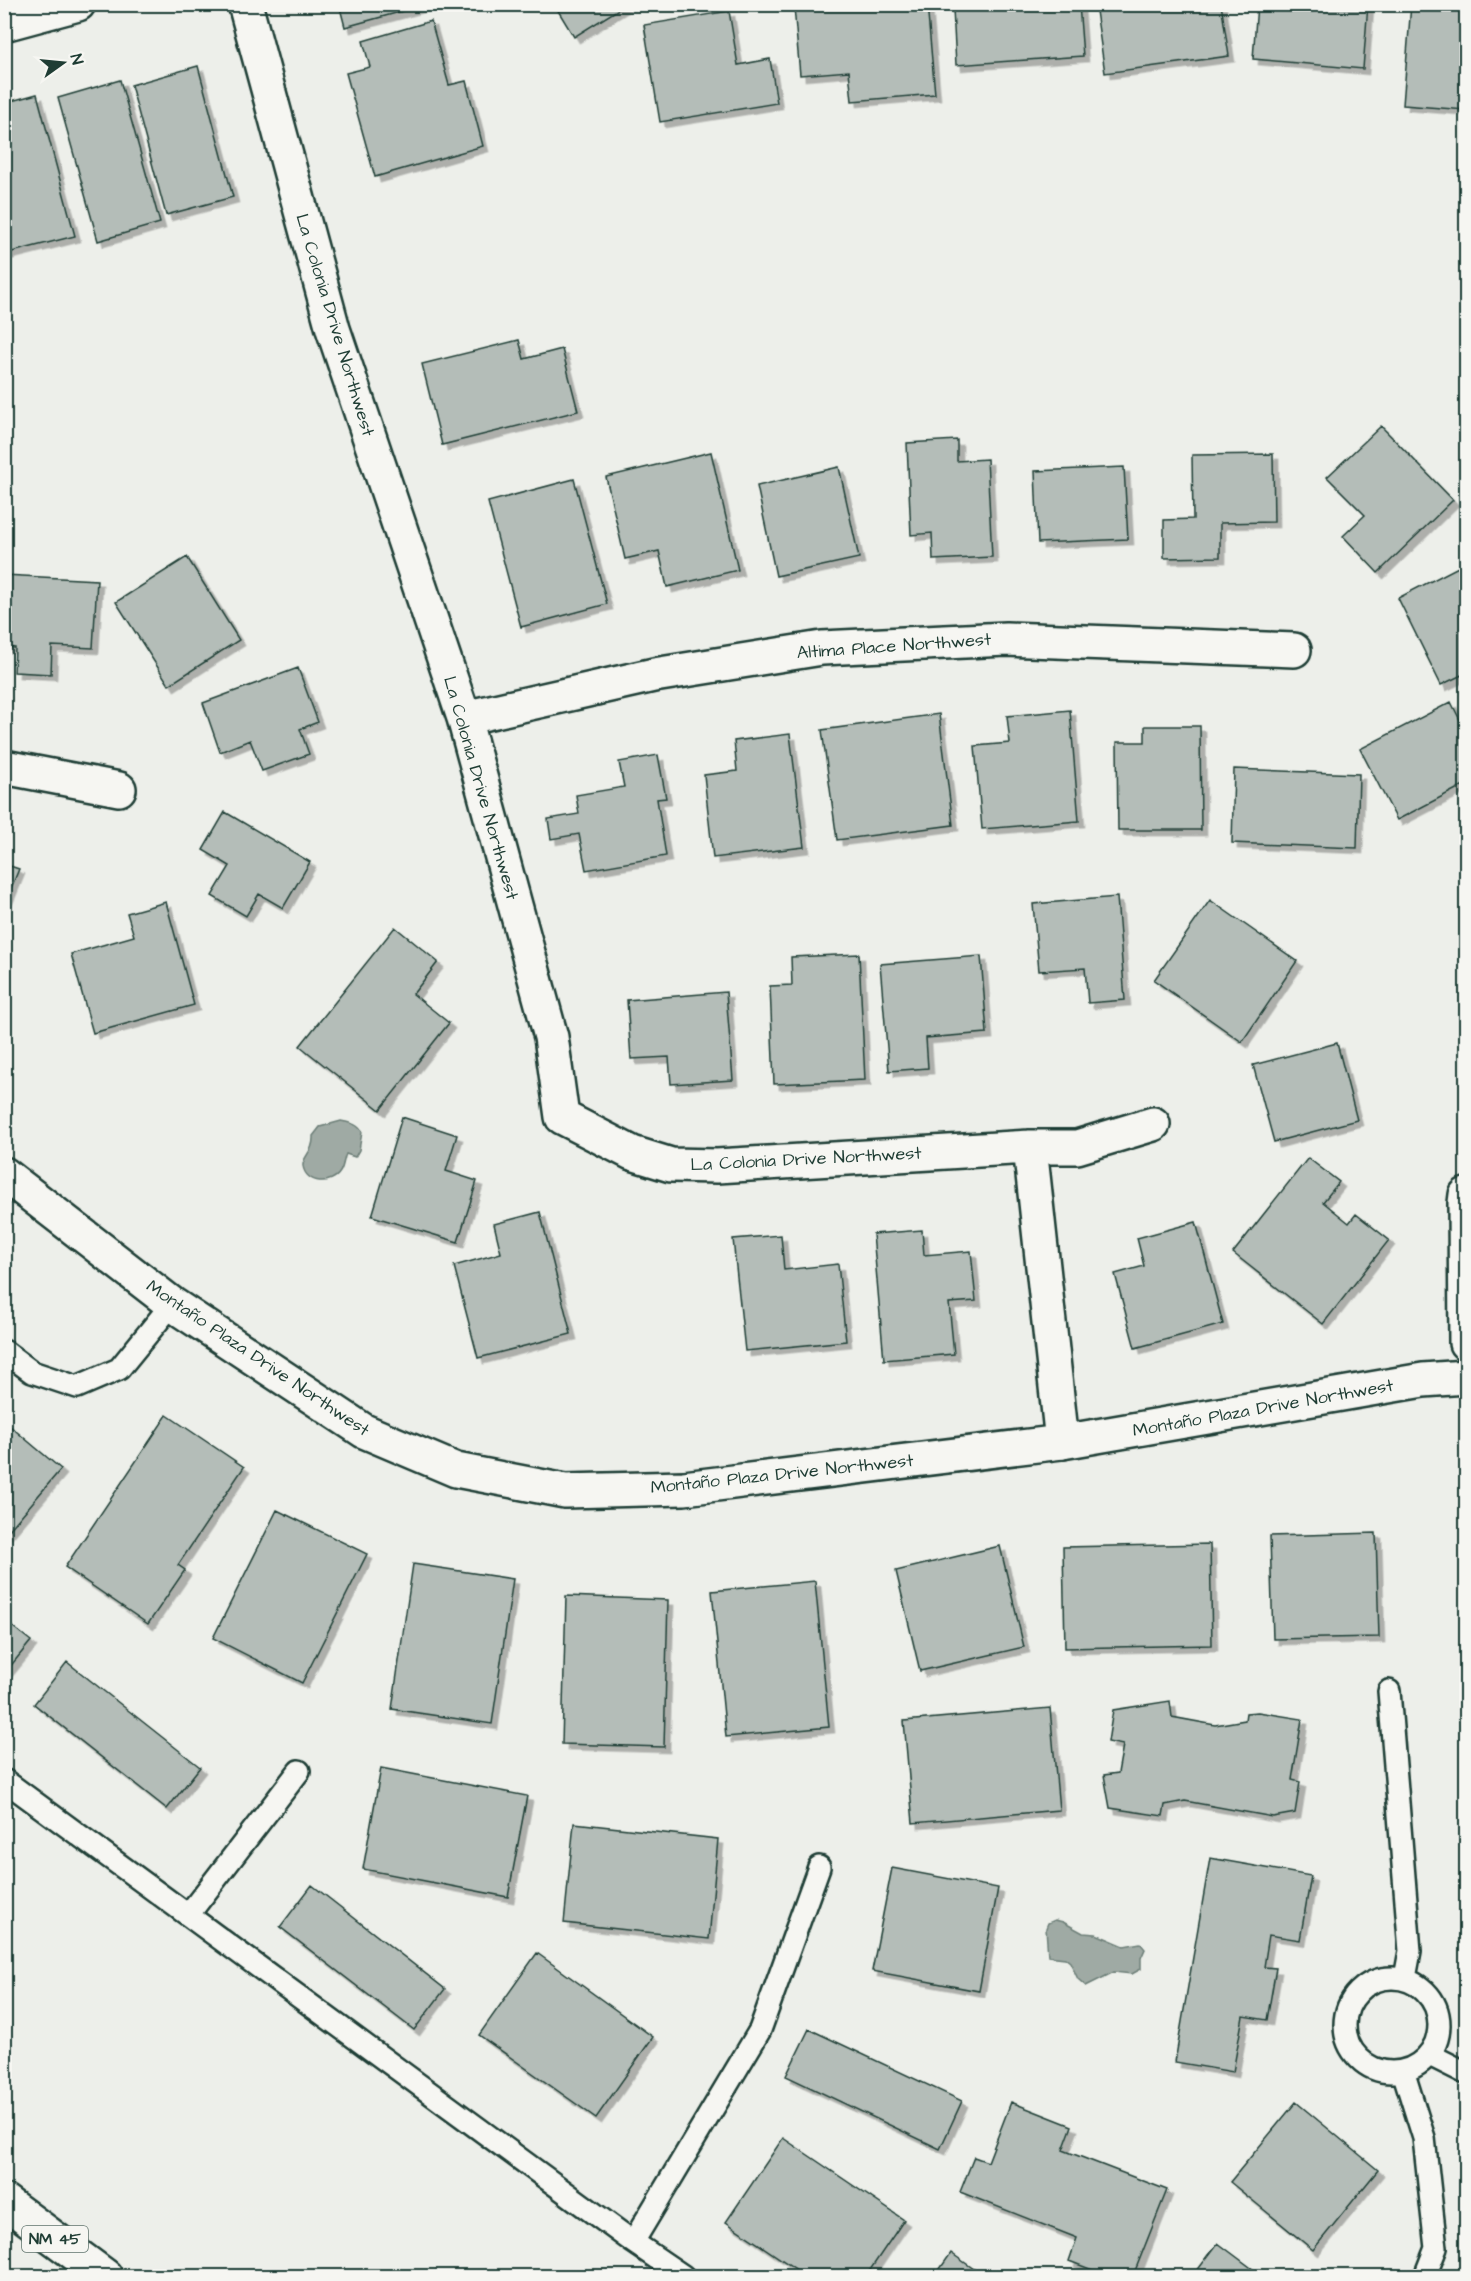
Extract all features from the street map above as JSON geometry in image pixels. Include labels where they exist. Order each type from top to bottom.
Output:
[{"type":"street","points":[[4,24],[78,4]]},
{"type":"street","name":"La Colonia Drive Northwest","points":[[245,4],[333,330],[464,718],[551,1037],[562,1117],[632,1153],[670,1165],[717,1166],[1030,1147],[1077,1147],[1153,1124]]},
{"type":"street","name":"Altima Place Northwest","points":[[464,718],[654,675],[822,648],[1006,639],[1294,650]]},
{"type":"street","points":[[4,767],[119,789]]},
{"type":"street","points":[[1030,1147],[1062,1442]]},
{"type":"street","name":"Montaño Plaza Drive Northwest","points":[[4,1174],[172,1304],[363,1431],[456,1470],[565,1491],[684,1488],[1062,1442],[1423,1380],[1467,1377]]},
{"type":"street","points":[[1467,1195],[1465,1203],[1467,1344]]},
{"type":"street","name":"NM 45","points":[[4,2201],[105,2277]]},
{"type":"lane","points":[[4,1352],[32,1372],[77,1387],[119,1370],[172,1304]]},
{"type":"lane","points":[[1389,1691],[1410,1952],[1405,1978]]},
{"type":"lane","points":[[189,1916],[299,1771]]},
{"type":"lane","points":[[4,1780],[683,2277]]},
{"type":"lane","points":[[633,2242],[760,2030],[819,1867]]},
{"type":"lane","points":[[1389,1977],[1405,1978],[1418,1985],[1430,1995],[1437,2009],[1440,2025],[1437,2040],[1430,2055],[1418,2065],[1403,2071],[1387,2072],[1372,2068],[1359,2058],[1349,2045],[1345,2030],[1345,2015],[1351,2001],[1374,1980],[1389,1977]]},
{"type":"lane","points":[[1430,2055],[1467,2073]]},
{"type":"lane","points":[[1403,2071],[1424,2138],[1436,2248],[1425,2277]]},
{"type":"shaded area","points":[[341,1121],[351,1123],[362,1132],[359,1150],[355,1157],[346,1154],[341,1170],[336,1176],[326,1181],[314,1180],[305,1172],[303,1166],[312,1146],[313,1136],[320,1127]]},
{"type":"shaded area","points":[[1055,1920],[1083,1933],[1096,1934],[1124,1946],[1140,1943],[1145,1949],[1141,1958],[1141,1969],[1132,1974],[1114,1972],[1086,1986],[1078,1979],[1070,1962],[1065,1958],[1048,1956],[1046,1928],[1048,1923]]},
{"type":"building","points":[[339,4],[429,4],[345,27]]},
{"type":"building","points":[[554,4],[627,4],[574,37]]},
{"type":"building","points":[[828,4],[927,4],[935,94],[852,101],[849,71],[800,75],[794,7]]},
{"type":"building","points":[[1017,4],[1079,4],[1083,56],[956,65],[953,9]]},
{"type":"building","points":[[1095,4],[1221,4],[1229,56],[1105,73]]},
{"type":"building","points":[[1257,4],[1368,4],[1363,69],[1253,59]]},
{"type":"building","points":[[1411,4],[1466,4],[1466,110],[1403,105]]},
{"type":"building","points":[[729,11],[738,65],[770,59],[777,103],[660,122],[644,25]]},
{"type":"building","points":[[431,21],[449,85],[466,81],[483,146],[375,177],[346,73],[370,67],[363,41]]},
{"type":"building","points":[[198,66],[233,197],[166,215],[131,85]]},
{"type":"building","points":[[120,80],[160,223],[98,241],[58,98]]},
{"type":"building","points":[[37,94],[75,236],[4,254],[4,103]]},
{"type":"building","points":[[519,340],[524,359],[562,349],[578,411],[442,445],[422,364]]},
{"type":"building","points":[[1381,426],[1453,500],[1378,573],[1343,536],[1365,515],[1327,477]]},
{"type":"building","points":[[957,440],[957,461],[987,459],[992,557],[933,560],[932,533],[911,535],[907,443]]},
{"type":"building","points":[[711,452],[738,570],[667,587],[659,551],[625,559],[606,477]]},
{"type":"building","points":[[1273,454],[1274,522],[1220,523],[1220,557],[1164,558],[1164,520],[1193,519],[1192,455]]},
{"type":"building","points":[[839,467],[859,558],[776,576],[757,486]]},
{"type":"building","points":[[1124,467],[1128,539],[1038,543],[1035,471]]},
{"type":"building","points":[[574,479],[607,604],[521,627],[488,502]]},
{"type":"building","points":[[187,557],[239,640],[169,685],[116,602]]},
{"type":"building","points":[[1466,563],[1466,673],[1441,685],[1398,598]]},
{"type":"building","points":[[4,575],[97,580],[93,648],[52,646],[51,674],[14,672],[15,648],[4,647]]},
{"type":"building","points":[[298,668],[318,722],[300,729],[309,754],[262,771],[250,740],[220,752],[203,703]]},
{"type":"building","points":[[1451,702],[1466,732],[1466,784],[1397,820],[1360,749]]},
{"type":"building","points":[[1070,710],[1079,821],[982,829],[975,746],[1010,743],[1007,716]]},
{"type":"building","points":[[939,714],[953,825],[837,840],[822,730]]},
{"type":"building","points":[[1145,726],[1200,726],[1201,830],[1118,830],[1117,742],[1145,742]]},
{"type":"building","points":[[790,734],[804,847],[713,858],[704,775],[737,771],[734,741]]},
{"type":"building","points":[[658,755],[666,798],[657,799],[666,856],[586,870],[579,834],[551,839],[548,819],[579,814],[576,795],[624,787],[619,762]]},
{"type":"building","points":[[1234,769],[1359,774],[1357,848],[1232,843]]},
{"type":"building","points":[[225,812],[310,862],[283,908],[259,894],[246,916],[212,896],[230,866],[203,850]]},
{"type":"building","points":[[4,864],[19,869],[4,905]]},
{"type":"building","points":[[1117,897],[1125,1000],[1088,1003],[1085,968],[1039,971],[1033,904]]},
{"type":"building","points":[[1210,900],[1297,961],[1242,1042],[1154,980]]},
{"type":"building","points":[[166,902],[194,1005],[93,1033],[71,954],[134,936],[127,913]]},
{"type":"building","points":[[395,927],[438,962],[413,994],[449,1023],[380,1110],[300,1046]]},
{"type":"building","points":[[859,954],[865,1080],[774,1084],[770,986],[792,985],[791,957]]},
{"type":"building","points":[[981,956],[987,1033],[926,1038],[928,1068],[889,1071],[880,964]]},
{"type":"building","points":[[726,992],[733,1080],[671,1084],[669,1057],[631,1059],[627,1000]]},
{"type":"building","points":[[1337,1043],[1357,1120],[1274,1142],[1253,1065]]},
{"type":"building","points":[[402,1117],[457,1135],[446,1171],[477,1181],[458,1242],[372,1216]]},
{"type":"building","points":[[1308,1158],[1339,1182],[1323,1202],[1349,1223],[1356,1214],[1389,1240],[1323,1324],[1233,1253]]},
{"type":"building","points":[[540,1212],[571,1334],[478,1358],[454,1266],[501,1253],[494,1224]]},
{"type":"building","points":[[1196,1222],[1223,1324],[1135,1348],[1115,1274],[1144,1266],[1137,1238]]},
{"type":"building","points":[[922,1230],[924,1255],[971,1251],[976,1301],[949,1303],[954,1354],[884,1360],[873,1234]]},
{"type":"building","points":[[781,1235],[784,1270],[838,1264],[846,1341],[745,1351],[733,1239]]},
{"type":"building","points":[[167,1415],[244,1467],[178,1565],[185,1570],[148,1624],[65,1567]]},
{"type":"building","points":[[4,1421],[61,1469],[4,1536]]},
{"type":"building","points":[[277,1510],[367,1554],[302,1683],[213,1638]]},
{"type":"building","points":[[1376,1533],[1379,1637],[1273,1639],[1270,1536]]},
{"type":"building","points":[[1210,1544],[1212,1645],[1065,1648],[1063,1547]]},
{"type":"building","points":[[1000,1546],[1024,1647],[920,1671],[896,1571]]},
{"type":"building","points":[[413,1564],[513,1579],[492,1724],[392,1709]]},
{"type":"building","points":[[815,1581],[829,1727],[726,1737],[712,1591]]},
{"type":"building","points":[[566,1596],[668,1600],[664,1747],[562,1744]]},
{"type":"building","points":[[4,1620],[31,1641],[4,1674]]},
{"type":"building","points":[[67,1662],[200,1767],[167,1809],[34,1704]]},
{"type":"building","points":[[1170,1701],[1172,1717],[1215,1725],[1245,1720],[1246,1713],[1258,1712],[1302,1719],[1292,1780],[1300,1782],[1295,1813],[1273,1817],[1185,1801],[1165,1805],[1163,1816],[1110,1808],[1104,1775],[1118,1773],[1123,1745],[1108,1742],[1113,1710]]},
{"type":"building","points":[[1050,1708],[1059,1810],[913,1823],[904,1721]]},
{"type":"building","points":[[381,1768],[527,1796],[508,1897],[363,1869]]},
{"type":"building","points":[[574,1823],[718,1839],[709,1939],[564,1923]]},
{"type":"building","points":[[1210,1858],[1311,1876],[1300,1940],[1269,1935],[1264,1967],[1276,1968],[1267,2020],[1243,2016],[1233,2072],[1175,2062]]},
{"type":"building","points":[[892,1868],[998,1888],[979,1991],[872,1971]]},
{"type":"building","points":[[312,1885],[445,1989],[414,2030],[280,1927]]},
{"type":"building","points":[[537,1953],[653,2037],[596,2118],[479,2035]]},
{"type":"building","points":[[809,2029],[962,2101],[940,2149],[786,2076]]},
{"type":"building","points":[[1011,2102],[1072,2126],[1063,2150],[1167,2190],[1133,2276],[1108,2276],[1069,2261],[1077,2238],[960,2192],[974,2157],[988,2162]]},
{"type":"building","points":[[1296,2102],[1378,2170],[1313,2250],[1230,2182]]},
{"type":"building","points":[[783,2138],[904,2220],[866,2276],[806,2276],[726,2222]]},
{"type":"building","points":[[1218,2243],[1262,2276],[1193,2276]]},
{"type":"building","points":[[951,2253],[984,2276],[935,2276]]}]
